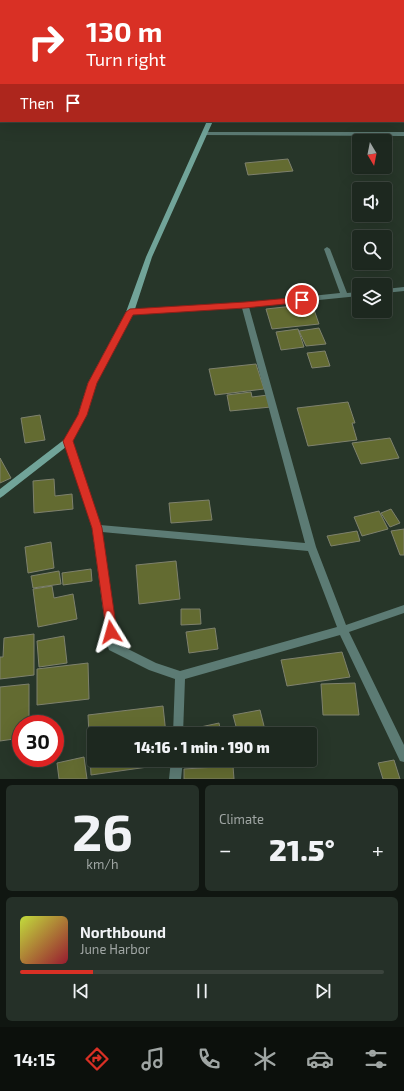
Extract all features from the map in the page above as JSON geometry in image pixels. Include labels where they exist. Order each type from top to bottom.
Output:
[{"type":"street","points":[[0,494],[68,441],[82,415],[92,383],[130,312],[149,257],[210,122]]},
{"type":"street","points":[[205,134],[404,134]]},
{"type":"street","points":[[327,250],[344,296]]},
{"type":"street","points":[[392,290],[404,289]]},
{"type":"street","points":[[130,312],[245,305],[352,295]]},
{"type":"street","points":[[245,305],[311,546],[343,630],[404,757]]},
{"type":"street","points":[[68,441],[97,528],[113,647],[153,667],[180,676],[343,630],[404,609]]},
{"type":"street","points":[[97,528],[311,546]]},
{"type":"street","points":[[178,727],[180,676]]},
{"type":"street","points":[[175,779],[176,767]]},
{"type":"building","points":[[288,159],[293,171],[248,175],[245,163]]},
{"type":"building","points":[[312,304],[319,324],[272,329],[266,309]]},
{"type":"building","points":[[319,328],[326,344],[306,346],[299,331]]},
{"type":"building","points":[[298,329],[304,347],[281,350],[276,332]]},
{"type":"building","points":[[325,351],[330,366],[312,368],[307,353]]},
{"type":"building","points":[[256,364],[264,389],[215,395],[209,369]]},
{"type":"building","points":[[251,392],[252,397],[268,395],[271,407],[230,411],[227,395]]},
{"type":"building","points":[[348,402],[355,423],[352,423],[357,440],[308,446],[297,408]]},
{"type":"building","points":[[40,415],[45,440],[25,443],[21,418]]},
{"type":"building","points":[[390,438],[399,458],[361,464],[352,443]]},
{"type":"building","points":[[0,458],[11,478],[0,483]]},
{"type":"building","points":[[54,479],[55,496],[72,494],[73,509],[34,513],[33,481]]},
{"type":"building","points":[[209,500],[212,520],[171,523],[169,503]]},
{"type":"building","points":[[391,509],[400,523],[390,527],[381,513]]},
{"type":"building","points":[[379,511],[388,529],[362,536],[354,517]]},
{"type":"building","points":[[404,529],[404,555],[400,555],[391,531]]},
{"type":"building","points":[[357,531],[360,541],[331,546],[327,536]]},
{"type":"building","points":[[51,542],[54,568],[28,573],[25,547]]},
{"type":"building","points":[[176,561],[180,599],[139,604],[136,565]]},
{"type":"building","points":[[91,569],[92,581],[63,585],[62,573]]},
{"type":"building","points":[[59,571],[61,584],[33,588],[31,576]]},
{"type":"building","points":[[52,586],[54,598],[73,594],[77,619],[38,627],[33,589]]},
{"type":"building","points":[[181,609],[200,609],[201,624],[181,625]]},
{"type":"building","points":[[215,628],[218,649],[189,653],[186,632]]},
{"type":"building","points":[[34,634],[34,675],[0,679],[0,657],[3,657],[4,638]]},
{"type":"building","points":[[64,636],[67,663],[39,667],[37,641]]},
{"type":"building","points":[[342,652],[350,677],[287,686],[281,660]]},
{"type":"building","points":[[88,663],[89,699],[37,705],[37,669]]},
{"type":"building","points":[[355,683],[359,715],[323,715],[321,684]]},
{"type":"building","points":[[29,684],[29,715],[12,715],[12,739],[0,741],[0,687]]},
{"type":"building","points":[[163,706],[165,727],[89,727],[88,715]]},
{"type":"building","points":[[260,710],[264,727],[236,727],[233,715]]},
{"type":"building","points":[[219,723],[220,727],[200,727]]},
{"type":"building","points":[[84,757],[87,779],[59,779],[58,767],[64,767],[64,761]]},
{"type":"building","points":[[394,760],[400,779],[383,779],[378,763]]},
{"type":"building","points":[[91,767],[148,767],[91,775]]},
{"type":"building","points":[[233,767],[234,779],[184,779],[184,769]]},
{"type":"route","points":[[111,632],[97,528],[68,441],[82,415],[92,383],[130,312],[302,300]]}]
